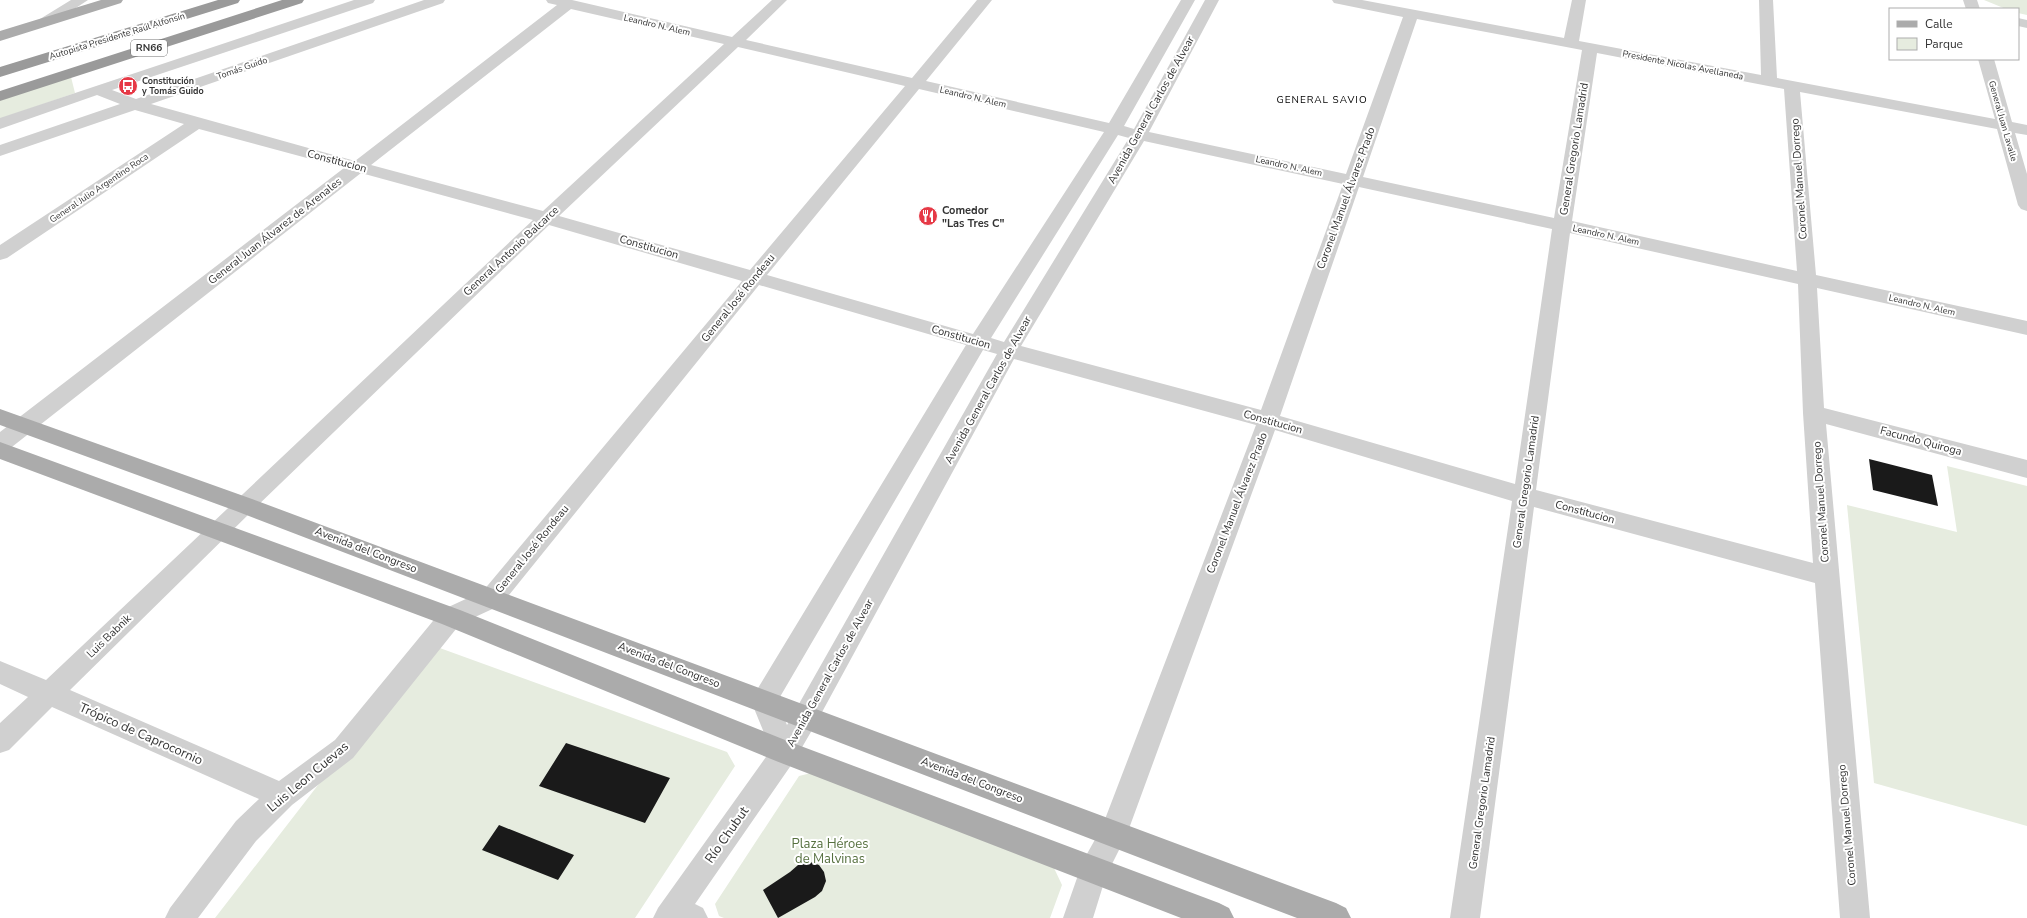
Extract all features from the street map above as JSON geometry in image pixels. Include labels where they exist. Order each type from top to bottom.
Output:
[{"type":"highway","name":"Autopista Presidente Raúl Alfonsín","points":[[0,72],[234,0]]},
{"type":"highway","name":"Autopista Presidente Raúl Alfonsín","points":[[0,96],[297,0]]},
{"type":"main road","points":[[0,36],[116,0]]},
{"type":"main road","name":"Avenida del Congreso","points":[[0,417],[244,505],[1336,918]]},
{"type":"main road","points":[[0,450],[451,617],[785,752],[1219,918]]},
{"type":"street","points":[[45,22],[81,0]]},
{"type":"street","points":[[0,124],[97,90],[368,0]]},
{"type":"street","name":"Tomás Guido","points":[[0,151],[438,0]]},
{"type":"street","name":"General Antonio Balcarce","points":[[218,531],[546,218],[733,42],[780,0]]},
{"type":"street","name":"General José Rondeau","points":[[492,598],[755,277],[985,0]]},
{"type":"street","name":"Avenida General Carlos de Alvear","points":[[785,752],[764,701],[978,342],[1114,129],[1188,0]]},
{"type":"street","name":"Avenida General Carlos de Alvear","points":[[785,752],[806,717],[1009,350],[1139,135],[1212,0]]},
{"type":"street","name":"Presidente Nicolas Avellaneda","points":[[1339,0],[1401,8],[1581,45],[2027,130]]},
{"type":"street","name":"General Gregorio Lamadrid","points":[[1465,918],[1562,225],[1581,45],[1579,0]]},
{"type":"street","points":[[1766,0],[1769,81]]},
{"type":"street","name":"Leandro N. Alem","points":[[560,2],[1139,135],[1562,225],[2027,328]]},
{"type":"street","name":"General Juan Álvarez de Arenales","points":[[0,444],[358,167],[560,2]]},
{"type":"street","name":"Coronel Manuel Álvarez Prado","points":[[1078,918],[1093,871],[1113,834],[1268,420],[1352,180],[1401,8]]},
{"type":"street","name":"General Juan Lavalle","points":[[1986,60],[2004,126],[2024,182],[2027,205]]},
{"type":"street","name":"Coronel Manuel Dorrego","points":[[1792,86],[1807,279],[1814,413],[1826,576],[1855,918]]},
{"type":"street","name":"Constitucion","points":[[97,90],[137,105],[197,123],[546,218],[978,342],[1268,420],[1525,496],[1826,576]]},
{"type":"street","name":"General Julio Argentino Roca","points":[[0,254],[197,123]]},
{"type":"street","name":"Facundo Quiroga","points":[[1814,413],[2027,469]]},
{"type":"street","name":"Luis Babnik","points":[[0,741],[218,531]]},
{"type":"street","points":[[451,617],[492,598]]},
{"type":"street","name":"Luis Leon Cuevas","points":[[180,918],[246,831],[282,796],[344,749],[451,617]]},
{"type":"street","name":"Trópico de Caprocornio","points":[[0,672],[282,796]]},
{"type":"street","name":"Río Chubut","points":[[678,915],[785,752]]},
{"type":"green space","points":[[1984,0],[2027,0],[2027,15],[2019,13],[2019,8],[2004,8]]},
{"type":"green space","points":[[71,77],[75,93],[0,119],[0,100]]},
{"type":"green space","points":[[1947,466],[2027,486],[2027,826],[1874,783],[1847,505],[1957,532]]},
{"type":"green space","points":[[437,647],[727,752],[735,766],[635,918],[215,918],[421,652]]},
{"type":"green space","name":"Plaza Héroes de Malvinas","points":[[811,773],[1054,868],[1062,885],[1050,918],[724,918],[719,916],[715,904],[799,776]]},
{"type":"building","points":[[1869,459],[1932,475],[1938,506],[1873,490]]},
{"type":"building","points":[[566,743],[670,778],[645,823],[539,786]]},
{"type":"building","points":[[499,825],[574,855],[558,880],[482,850]]},
{"type":"building","points":[[810,862],[819,865],[824,872],[826,881],[822,891],[815,897],[778,918],[763,890],[798,865]]},
{"type":"place","name":"Constitución y Tomás Guido","points":[[128,86]]},
{"type":"place","name":"Comedor \"Las Tres C\"","points":[[928,216]]},
{"type":"district","name":"GENERAL SAVIO","points":[[1322,100]]}]
